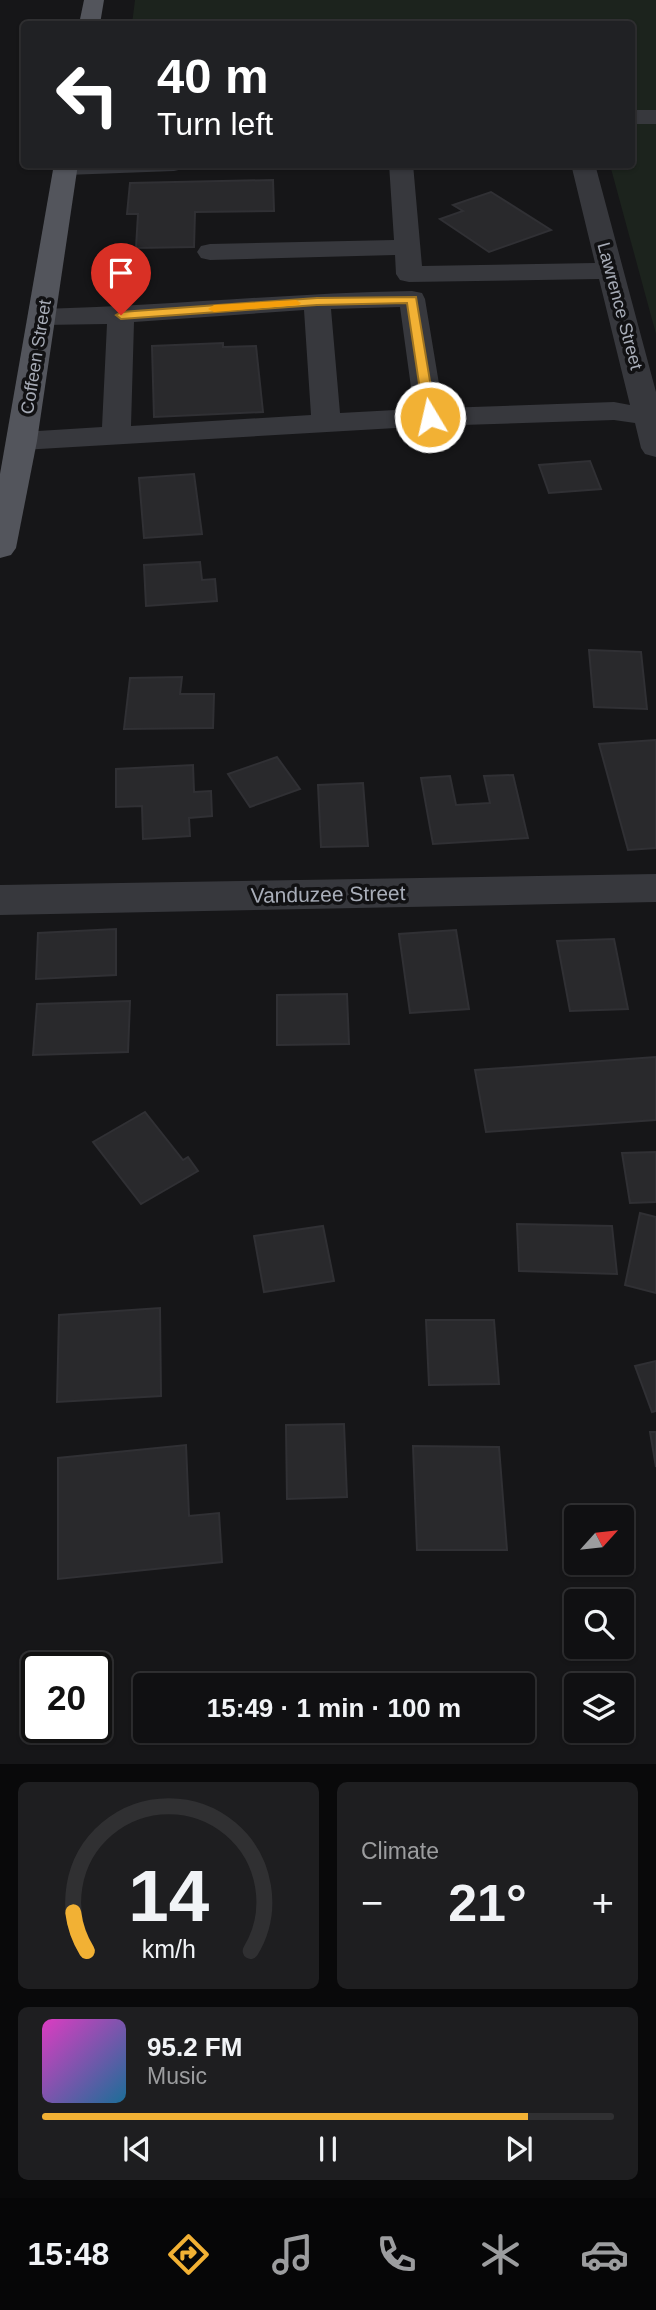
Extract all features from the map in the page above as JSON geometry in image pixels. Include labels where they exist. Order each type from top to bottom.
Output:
[{"type":"main road","points":[[90,21],[94,0]]},
{"type":"main road","name":"Coffeen Street","points":[[0,548],[22,441],[66,168]]},
{"type":"street","points":[[635,117],[656,117]]},
{"type":"street","points":[[401,168],[411,286],[430,417]]},
{"type":"street","name":"Lawrence Street","points":[[584,168],[653,418],[656,449]]},
{"type":"street","points":[[210,252],[407,247]]},
{"type":"street","points":[[43,317],[121,315],[317,302],[411,286],[611,271]]},
{"type":"street","points":[[317,302],[326,422]]},
{"type":"street","points":[[116,435],[121,315]]},
{"type":"street","points":[[22,441],[430,417],[614,411],[653,418]]},
{"type":"street","name":"Vanduzee Street","points":[[0,900],[656,888]]},
{"type":"shaded area","points":[[135,0],[656,0],[656,334],[611,168],[635,168],[635,21],[132,21]]},
{"type":"building","points":[[273,180],[274,211],[195,212],[194,247],[136,248],[138,214],[127,214],[130,183]]},
{"type":"building","points":[[491,192],[551,230],[489,252],[440,219],[463,211],[453,205]]},
{"type":"building","points":[[223,343],[223,347],[256,346],[263,412],[154,417],[152,346]]},
{"type":"building","points":[[590,461],[601,489],[549,493],[539,465]]},
{"type":"building","points":[[194,474],[202,534],[144,538],[139,478]]},
{"type":"building","points":[[200,562],[202,580],[215,579],[217,601],[146,606],[144,565]]},
{"type":"building","points":[[589,650],[641,652],[647,709],[594,707]]},
{"type":"building","points":[[182,677],[180,694],[214,694],[213,728],[124,729],[130,678]]},
{"type":"building","points":[[656,740],[656,848],[628,850],[599,744]]},
{"type":"building","points":[[277,757],[300,789],[250,807],[228,774]]},
{"type":"building","points":[[193,765],[194,792],[211,791],[212,816],[189,818],[190,836],[143,839],[142,806],[116,807],[116,769]]},
{"type":"building","points":[[513,775],[528,838],[433,844],[421,778],[450,776],[456,805],[490,803],[484,776]]},
{"type":"building","points":[[363,783],[368,846],[321,847],[318,785]]},
{"type":"building","points":[[116,929],[116,975],[36,979],[38,933]]},
{"type":"building","points":[[456,930],[469,1009],[410,1013],[399,934]]},
{"type":"building","points":[[614,939],[628,1009],[570,1011],[557,941]]},
{"type":"building","points":[[347,994],[349,1044],[277,1045],[277,995]]},
{"type":"building","points":[[130,1001],[128,1052],[33,1055],[37,1004]]},
{"type":"building","points":[[656,1057],[656,1120],[486,1132],[475,1070]]},
{"type":"building","points":[[145,1112],[183,1160],[188,1157],[198,1171],[141,1204],[93,1142]]},
{"type":"building","points":[[656,1152],[656,1202],[630,1203],[622,1153]]},
{"type":"building","points":[[640,1213],[656,1217],[656,1293],[625,1285]]},
{"type":"building","points":[[517,1224],[612,1226],[617,1274],[519,1271]]},
{"type":"building","points":[[323,1226],[334,1281],[264,1292],[254,1236]]},
{"type":"building","points":[[160,1308],[161,1396],[57,1402],[59,1315]]},
{"type":"building","points":[[426,1320],[494,1320],[499,1384],[429,1385]]},
{"type":"building","points":[[656,1361],[656,1411],[652,1412],[635,1366]]},
{"type":"building","points":[[344,1424],[347,1497],[287,1499],[286,1425]]},
{"type":"building","points":[[650,1432],[656,1432],[656,1467]]},
{"type":"building","points":[[186,1445],[189,1516],[219,1513],[222,1562],[58,1579],[58,1458]]},
{"type":"building","points":[[413,1446],[499,1447],[507,1550],[417,1550]]},
{"type":"slow traffic","points":[[214,309],[296,303]]},
{"type":"route","points":[[121,315],[317,302],[412,299],[430,417]]}]
